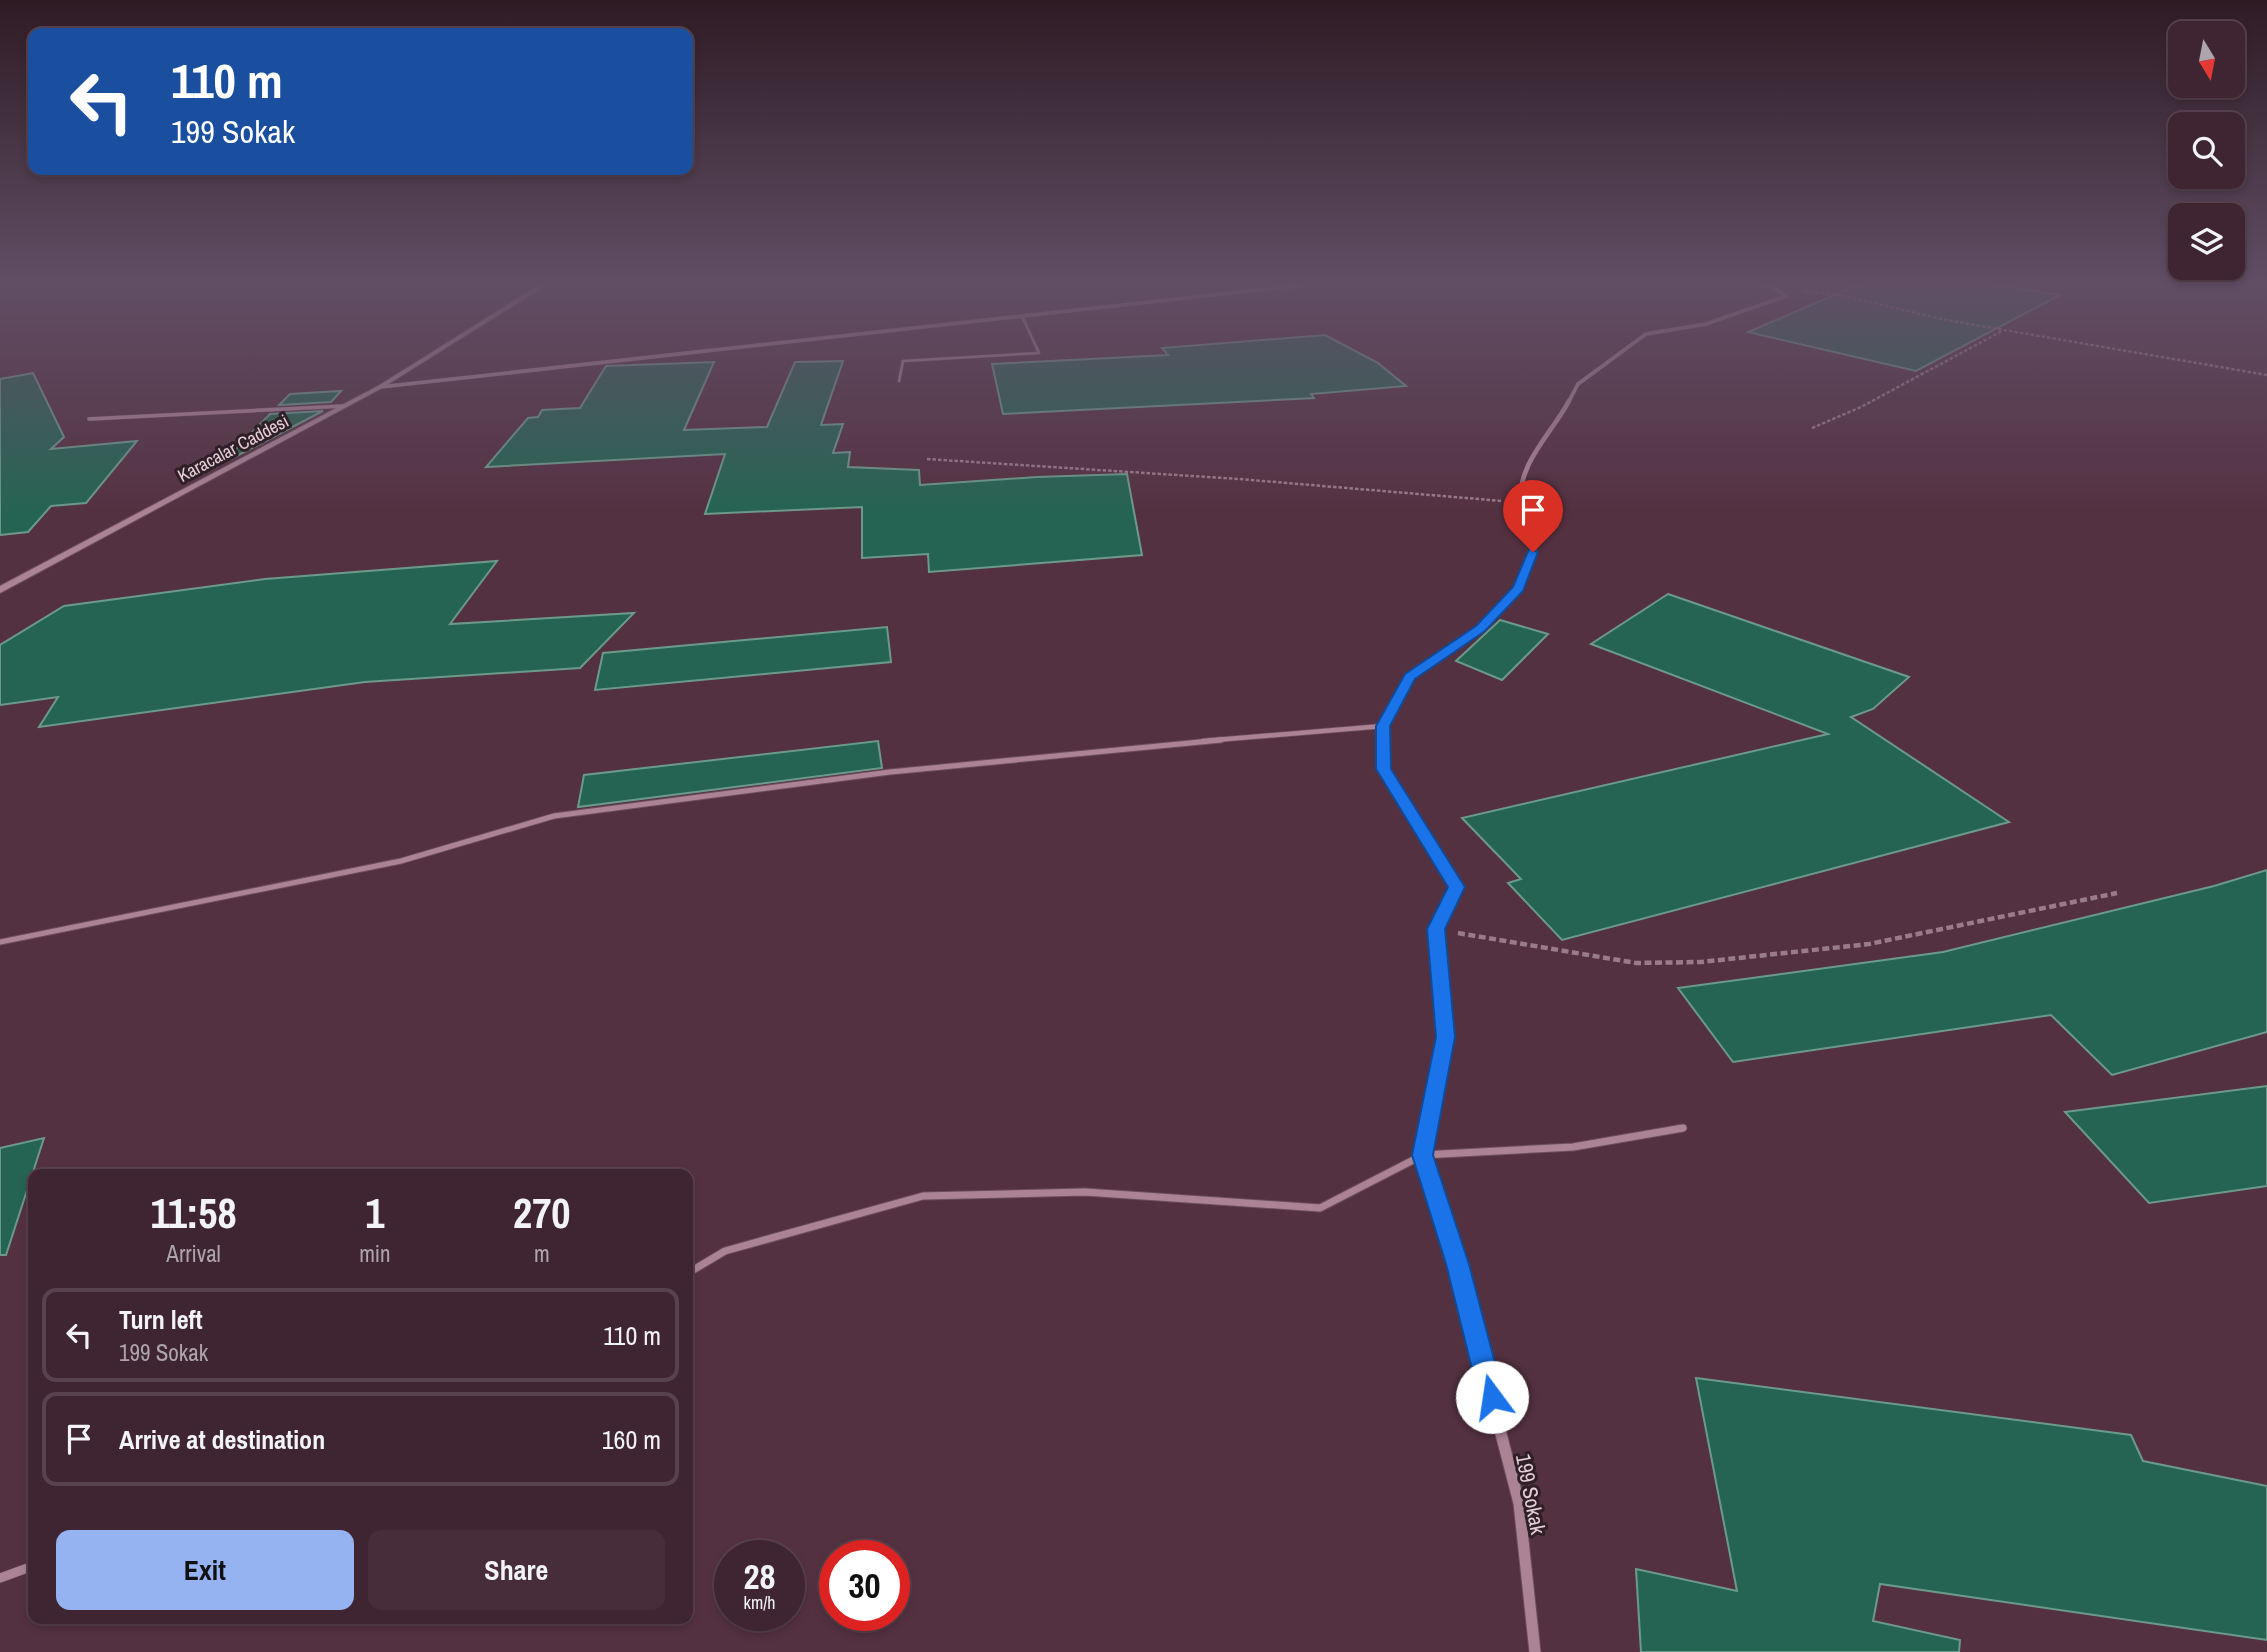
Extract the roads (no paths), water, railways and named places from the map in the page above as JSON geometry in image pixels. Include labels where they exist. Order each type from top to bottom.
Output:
[{"type":"street","name":"Karacalar Caddesi","points":[[0,590],[380,387],[425,359]]},
{"type":"street","points":[[380,387],[632,359]]},
{"type":"street","points":[[1383,726],[1410,677],[1481,629],[1518,588],[1533,552],[1520,502],[1529,459],[1558,422],[1578,384],[1612,359]]},
{"type":"street","name":"199 Sokak","points":[[1383,726],[1383,769],[1457,887],[1436,929],[1446,1037],[1423,1155],[1457,1264],[1519,1503],[1535,1652]]},
{"type":"lane","points":[[899,381],[903,361],[935,359]]},
{"type":"lane","points":[[89,419],[344,406]]},
{"type":"lane","points":[[0,942],[401,861],[554,816],[890,772],[1383,726]]},
{"type":"lane","points":[[693,1270],[726,1251],[923,1196],[1085,1192],[1320,1208],[1423,1155],[1573,1147],[1683,1128]]},
{"type":"lane","points":[[0,1578],[28,1568]]}]
